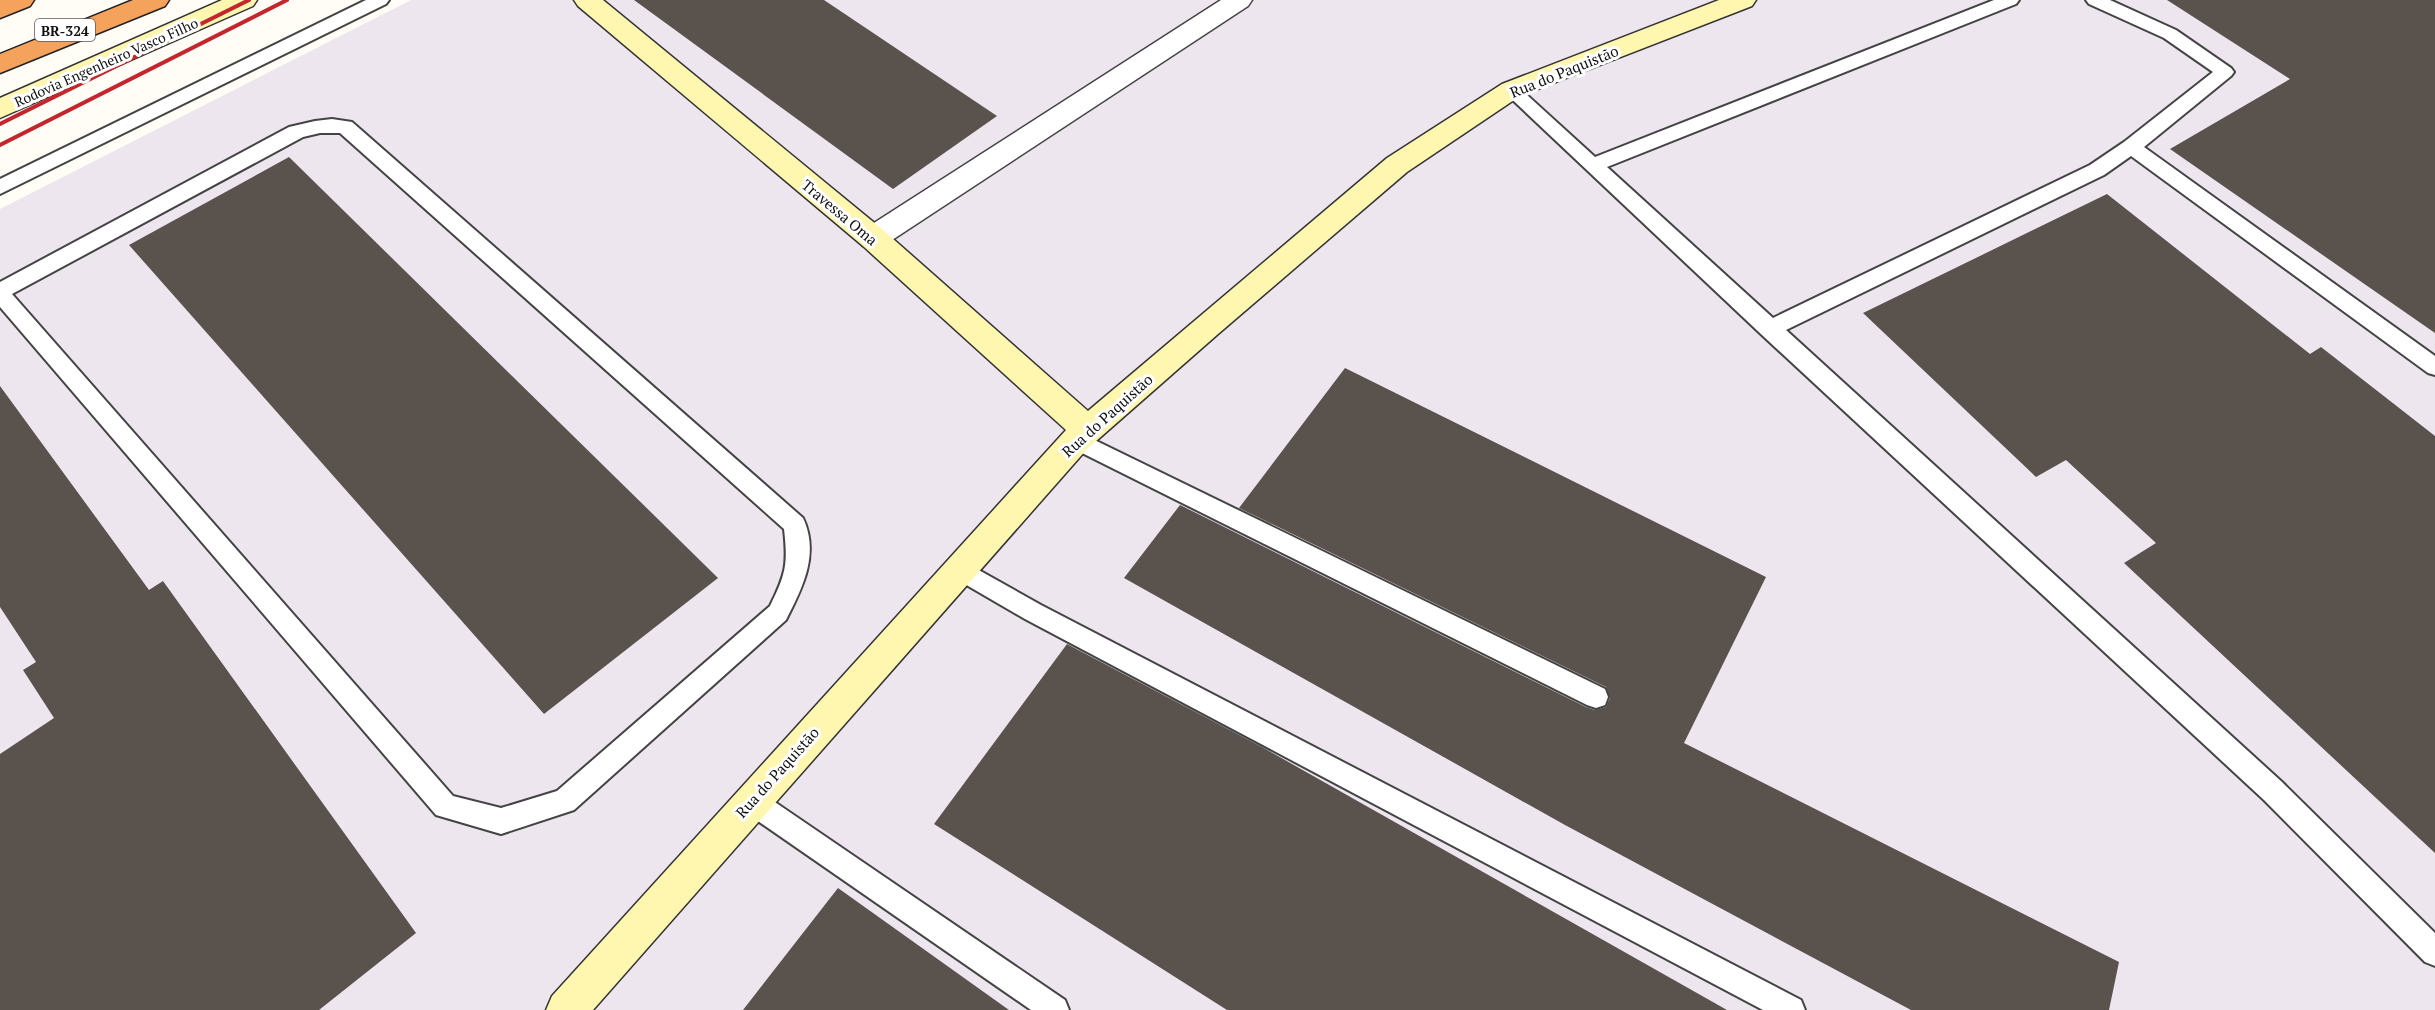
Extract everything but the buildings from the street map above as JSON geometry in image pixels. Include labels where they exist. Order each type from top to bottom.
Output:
[{"type":"highway","points":[[0,10],[21,0]]},
{"type":"highway","name":"BR-324","points":[[0,62],[131,0]]},
{"type":"highway","points":[[0,62],[156,0]]},
{"type":"main road","name":"Rodovia Engenheiro Vasco Filho","points":[[0,109],[244,0]]},
{"type":"main road","name":"Travessa Oma","points":[[587,0],[873,238],[1082,435]]},
{"type":"main road","name":"Rua do Paquistão","points":[[566,1010],[959,569],[1082,435],[1397,165],[1511,90],[1743,0]]},
{"type":"street","points":[[873,238],[1239,0]]},
{"type":"lane","points":[[0,187],[380,0]]},
{"type":"lane","points":[[1593,165],[2010,0]]},
{"type":"lane","points":[[1769,329],[2097,170],[2132,147],[2225,72],[2170,34],[2095,0]]},
{"type":"lane","points":[[1511,90],[2273,791],[2435,952]]},
{"type":"lane","points":[[330,124],[345,127],[795,525],[798,552],[795,580],[778,613],[565,801],[501,821],[445,806],[0,292],[296,132],[314,125],[330,124]]},
{"type":"lane","points":[[2132,147],[2435,367]]},
{"type":"lane","points":[[1082,435],[1596,697]]},
{"type":"lane","points":[[959,569],[1033,612],[1791,1010]]},
{"type":"lane","points":[[751,801],[1055,1010]]},
{"type":"shaded area","points":[[411,0],[2435,0],[2435,1010],[0,1010],[0,209]]},
{"type":"railway","points":[[0,124],[249,0]]},
{"type":"railway","points":[[0,145],[287,0]]}]
